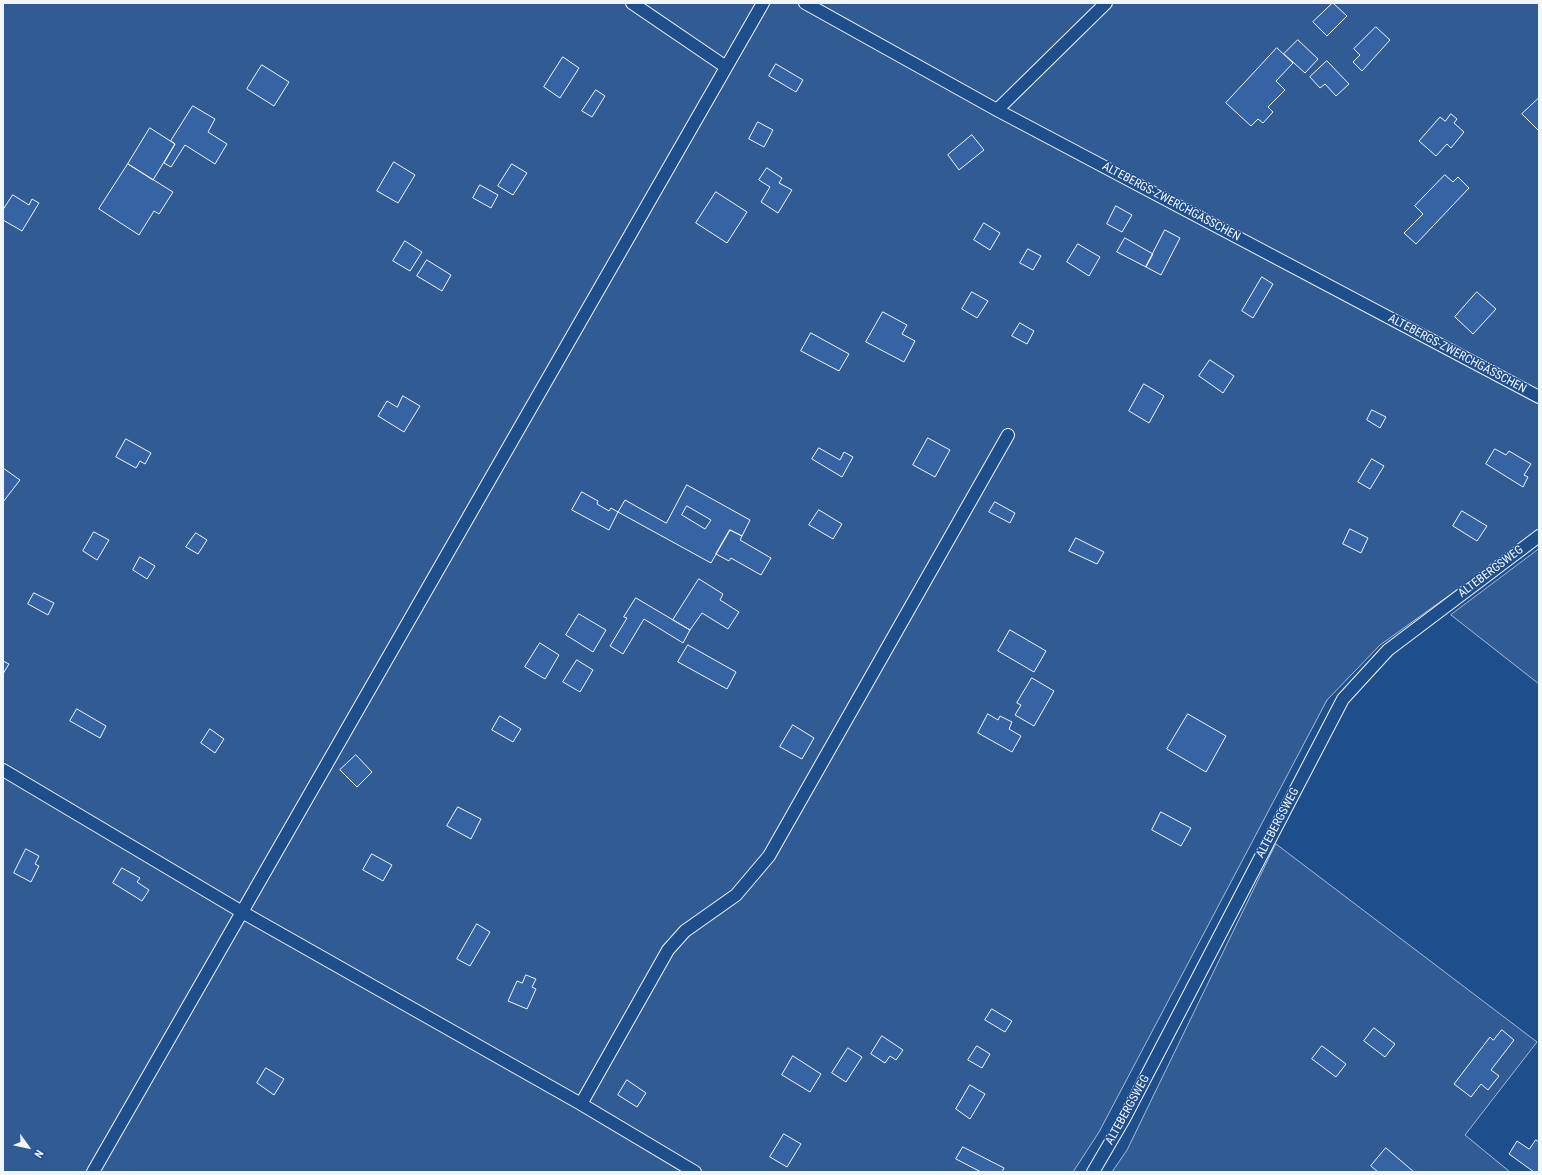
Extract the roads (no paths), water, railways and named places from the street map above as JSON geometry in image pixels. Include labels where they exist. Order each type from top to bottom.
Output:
[{"type":"lane","points":[[632,3],[726,67]]},
{"type":"lane","points":[[93,1172],[763,3]]},
{"type":"lane","name":"ALTEBERGS-ZWERCHGÄSSCHEN","points":[[805,3],[997,110],[1539,397]]},
{"type":"lane","points":[[997,110],[1106,3]]},
{"type":"lane","points":[[581,1104],[668,950],[686,931],[736,895],[769,856],[1008,435]]},
{"type":"lane","name":"ALTEBERGSWEG","points":[[1093,1172],[1124,1119],[1343,699],[1388,650],[1539,536]]},
{"type":"lane","points":[[3,770],[242,912],[581,1104],[695,1172]]}]
